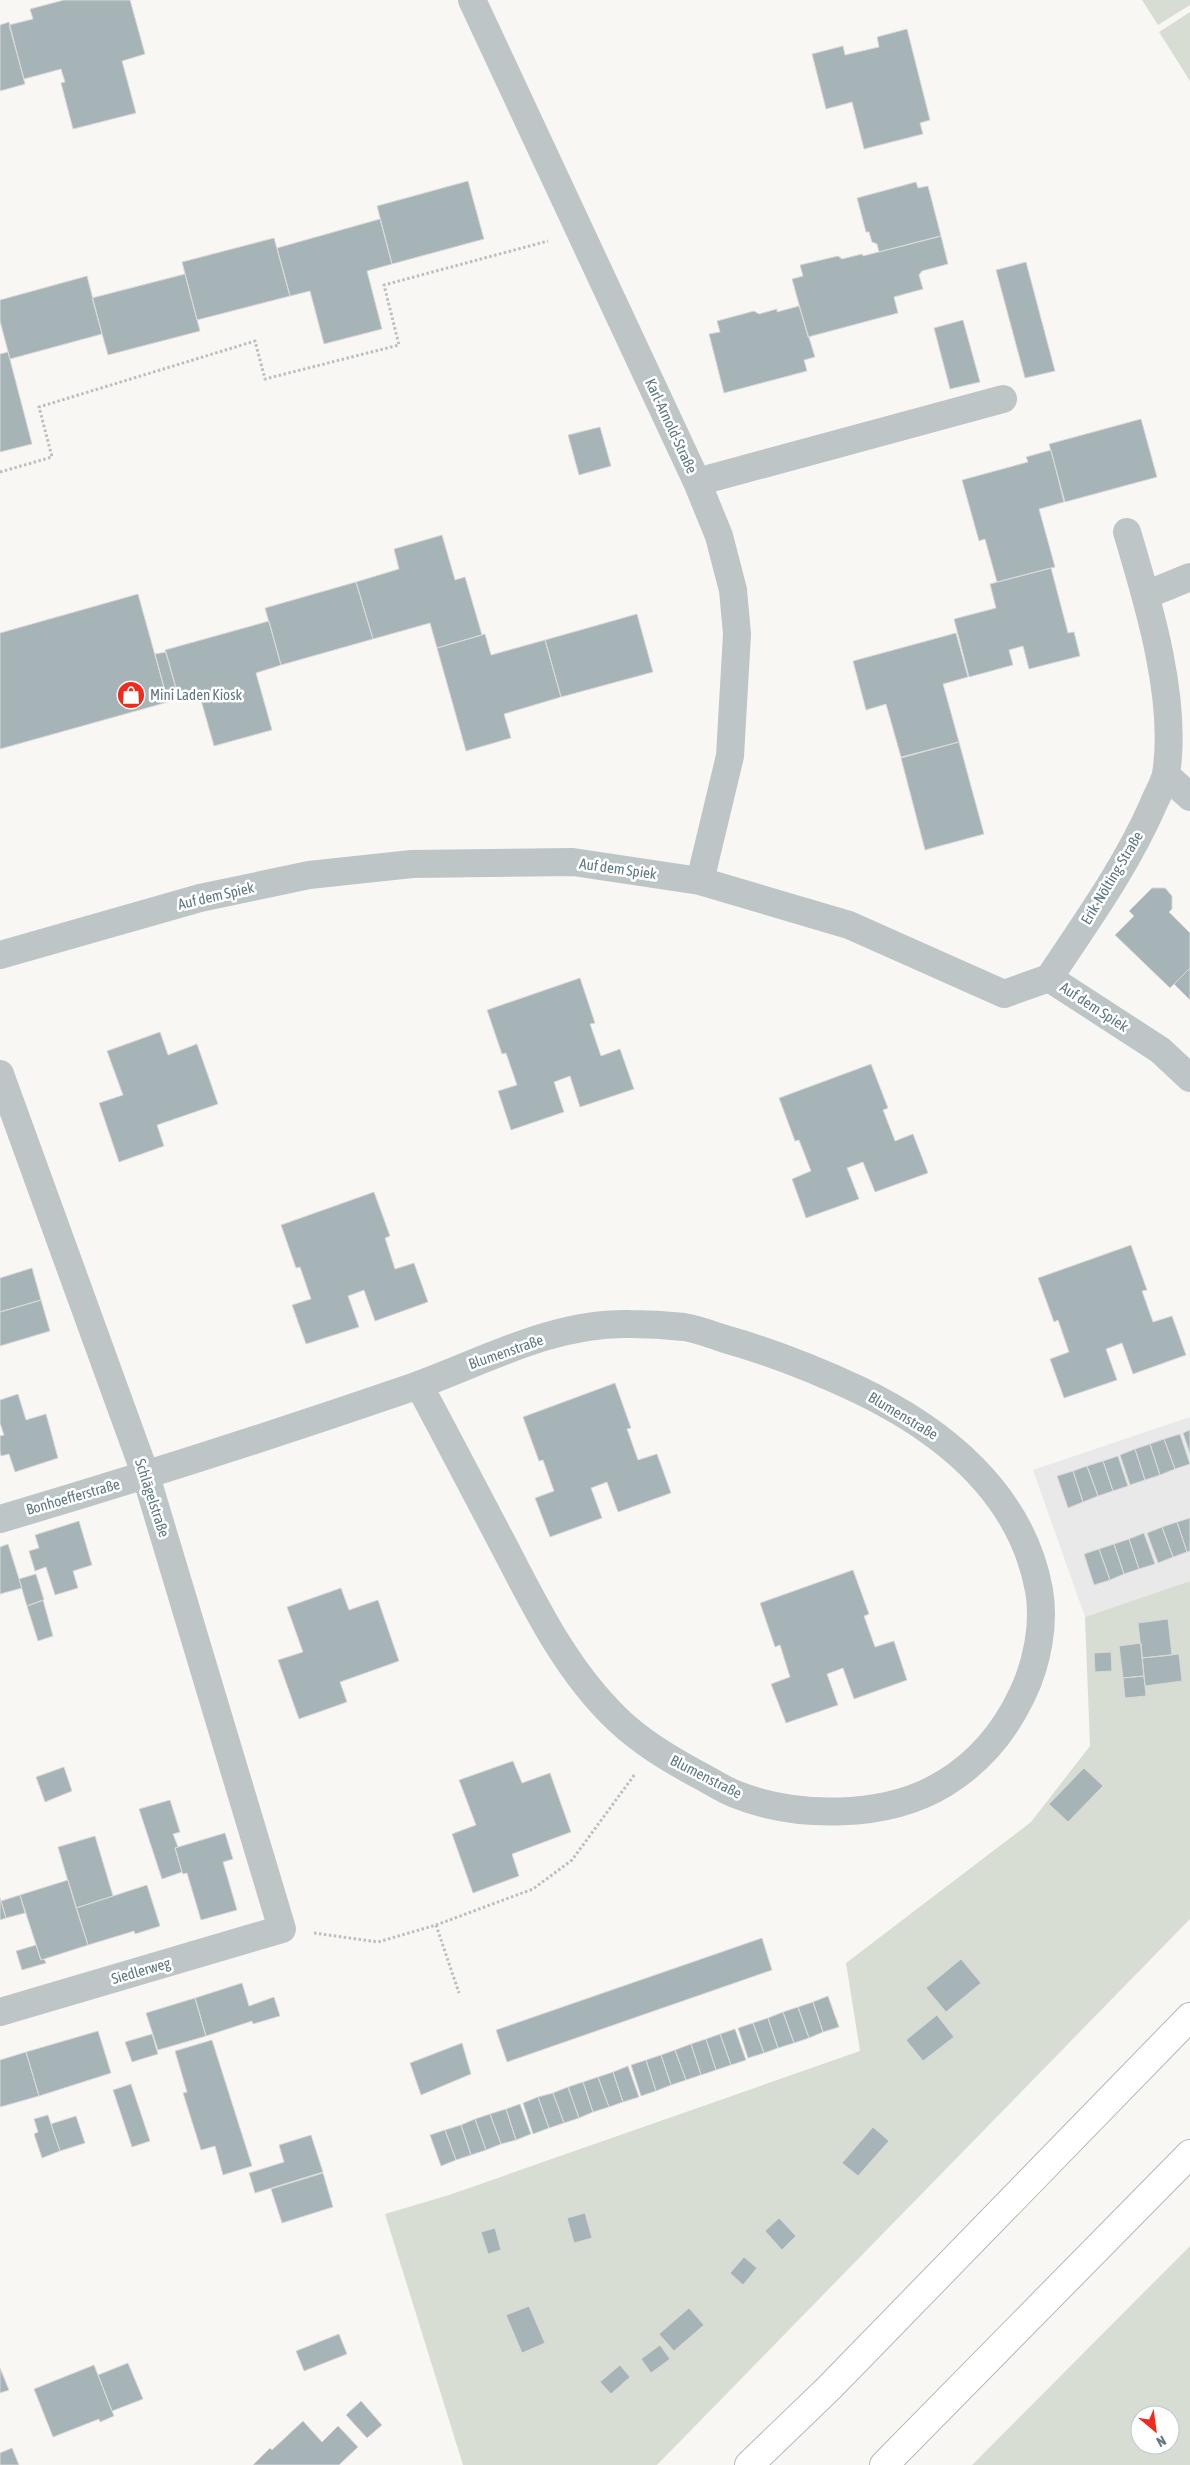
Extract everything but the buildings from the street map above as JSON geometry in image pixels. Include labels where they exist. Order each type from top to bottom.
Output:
[{"type":"highway","points":[[749,2465],[829,2388],[1190,2017]]},
{"type":"highway","points":[[884,2465],[1190,2154]]},
{"type":"street","name":"Karl-Arnold-Straße","points":[[472,0],[697,482],[719,536],[733,590],[737,634],[730,756],[700,881]]},
{"type":"street","points":[[697,482],[1003,399]]},
{"type":"street","name":"Erik-Nölting-Straße","points":[[1050,978],[1108,888],[1143,828],[1166,775],[1169,706],[1146,595],[1128,532]]},
{"type":"street","points":[[1146,595],[1190,577]]},
{"type":"street","points":[[1166,775],[1190,797]]},
{"type":"street","name":"Auf dem Spiek","points":[[0,955],[200,898],[309,875],[412,864],[573,862],[700,881],[849,924],[1004,994],[1050,978],[1160,1050],[1190,1078]]},
{"type":"street","name":"Schlägelstraße","points":[[0,1074],[146,1476],[282,1929]]},
{"type":"street","name":"Blumenstraße","points":[[146,1476],[419,1385],[508,1349],[580,1329],[623,1323],[687,1328],[812,1368],[892,1406],[933,1432],[967,1462],[995,1493],[1017,1526],[1030,1556],[1039,1590],[1041,1615],[1036,1654],[1027,1685],[1014,1713],[996,1738],[973,1761],[944,1784],[907,1800],[858,1810],[818,1812],[777,1806],[734,1794],[653,1750],[616,1718],[582,1680],[549,1633],[419,1385]]},
{"type":"street","name":"Bonhoefferstraße","points":[[0,1519],[146,1476]]},
{"type":"street","name":"Siedlerweg","points":[[0,2012],[282,1929]]},
{"type":"path","points":[[0,472],[52,458],[39,406],[255,341],[265,379],[399,345],[384,285],[580,232]]},
{"type":"path","points":[[282,1929],[378,1942],[436,1925],[533,1889],[572,1860],[653,1750]]},
{"type":"path","points":[[436,1925],[459,1994]]},
{"type":"shaded area","points":[[1142,0],[1190,0],[1190,5],[1158,25]]},
{"type":"shaded area","points":[[1190,12],[1190,81],[1159,32]]},
{"type":"shaded area","points":[[1190,1417],[1190,1581],[1085,1617],[1033,1470]]},
{"type":"shaded area","points":[[1190,1581],[1190,1919],[657,2465],[463,2465],[385,2214],[449,2195],[860,2051],[846,1963],[1031,1822],[1090,1746],[1085,1617]]},
{"type":"shaded area","points":[[1190,2246],[1190,2465],[972,2465]]},
{"type":"place","name":"Mini Laden Kiosk","points":[[131,695]]}]
